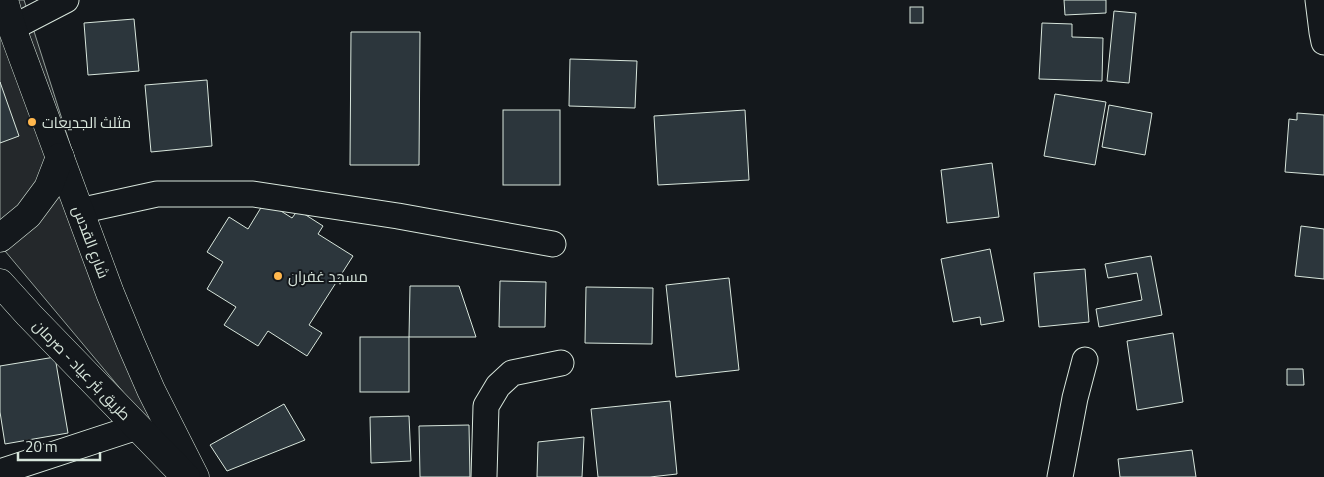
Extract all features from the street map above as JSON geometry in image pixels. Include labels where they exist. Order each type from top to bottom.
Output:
[{"type":"main road","name":"شارع القدس","points":[[4,0],[12,28],[131,344],[151,390],[195,477]]},
{"type":"main road","points":[[0,238],[28,215],[48,188],[60,157]]},
{"type":"main road","name":"طريق بئر عياد - صرمان","points":[[0,283],[186,477]]},
{"type":"street","points":[[12,28],[66,0]]},
{"type":"street","points":[[1318,0],[1324,42]]},
{"type":"street","points":[[80,211],[157,194],[253,194],[398,216],[553,244]]},
{"type":"street","points":[[1060,477],[1075,398],[1085,360]]},
{"type":"street","points":[[484,477],[486,406],[498,386],[512,373],[561,363]]},
{"type":"street","points":[[0,472],[137,427]]},
{"type":"shaded area","name":"مثلث الجديعات","points":[[0,0],[24,0],[165,442],[0,245]]},
{"type":"building","points":[[1064,0],[1106,0],[1106,13],[1065,15]]},
{"type":"building","points":[[910,7],[923,7],[923,23],[910,23]]},
{"type":"building","points":[[1114,11],[1136,13],[1129,83],[1107,81]]},
{"type":"building","points":[[134,19],[139,71],[88,75],[84,23]]},
{"type":"building","points":[[1042,23],[1072,24],[1072,37],[1103,38],[1102,81],[1039,79]]},
{"type":"building","points":[[351,32],[420,32],[419,165],[350,165]]},
{"type":"building","points":[[570,59],[637,61],[635,108],[569,106]]},
{"type":"building","points":[[207,80],[212,146],[151,152],[145,85]]},
{"type":"building","points":[[0,82],[19,136],[0,143]]},
{"type":"building","points":[[1055,94],[1106,102],[1095,165],[1044,156]]},
{"type":"building","points":[[1109,105],[1152,113],[1145,155],[1102,147]]},
{"type":"building","points":[[503,110],[560,110],[560,185],[503,185]]},
{"type":"building","points":[[745,110],[749,180],[658,185],[654,116]]},
{"type":"building","points":[[1297,113],[1324,115],[1324,175],[1285,172],[1289,119],[1297,120]]},
{"type":"building","points":[[992,163],[999,217],[947,223],[941,170]]},
{"type":"building","name":"مسجد غفران","points":[[265,201],[292,218],[298,210],[323,226],[318,234],[353,256],[309,325],[322,333],[307,356],[268,331],[258,346],[224,325],[236,307],[207,289],[223,262],[207,252],[229,217],[248,229]]},
{"type":"building","points":[[1301,226],[1324,229],[1324,279],[1295,276]]},
{"type":"building","points":[[990,249],[1004,321],[981,325],[980,317],[953,322],[941,259]]},
{"type":"building","points":[[1151,256],[1162,315],[1099,327],[1096,309],[1142,300],[1137,273],[1108,278],[1105,264]]},
{"type":"building","points":[[1085,269],[1089,322],[1039,327],[1034,273]]},
{"type":"building","points":[[729,278],[739,370],[676,377],[666,285]]},
{"type":"building","points":[[500,281],[546,282],[545,327],[499,327]]},
{"type":"building","points":[[410,286],[459,286],[476,337],[409,337]]},
{"type":"building","points":[[586,287],[653,288],[652,344],[585,343]]},
{"type":"building","points":[[1173,333],[1183,402],[1137,410],[1127,341]]},
{"type":"building","points":[[360,337],[409,337],[409,392],[360,392]]},
{"type":"building","points":[[55,357],[68,433],[5,444],[0,412],[0,366]]},
{"type":"building","points":[[1287,369],[1303,369],[1304,385],[1287,385]]},
{"type":"building","points":[[670,401],[677,474],[650,477],[598,477],[591,409]]},
{"type":"building","points":[[284,404],[305,440],[227,471],[210,445]]},
{"type":"building","points":[[409,416],[411,461],[371,463],[370,417]]},
{"type":"building","points":[[469,425],[470,477],[420,477],[419,426]]},
{"type":"building","points":[[584,437],[582,477],[537,477],[538,442]]},
{"type":"building","points":[[1192,450],[1196,477],[1120,477],[1118,459]]},
{"type":"place","name":"مثلث الجديعات","points":[[32,122]]},
{"type":"place","name":"مسجد غفران","points":[[278,276]]}]
